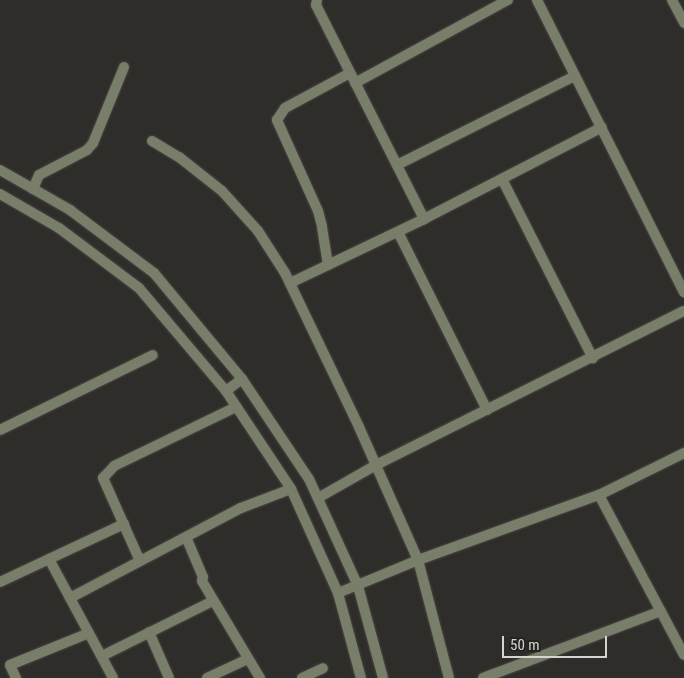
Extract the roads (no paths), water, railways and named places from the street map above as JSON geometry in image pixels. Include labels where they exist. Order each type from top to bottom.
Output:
[{"type":"street","points":[[317,0],[316,5],[424,219]]},
{"type":"street","points":[[355,83],[508,0]]},
{"type":"street","points":[[537,0],[684,292]]},
{"type":"street","points":[[672,0],[684,23]]},
{"type":"street","points":[[33,189],[39,175],[87,150],[93,143],[124,67]]},
{"type":"street","points":[[328,265],[318,211],[277,120],[285,108],[350,73]]},
{"type":"street","points":[[397,165],[575,76]]},
{"type":"street","points":[[290,283],[424,219],[602,127]]},
{"type":"street","points":[[152,141],[185,161],[222,191],[272,249],[376,465],[418,560],[448,678]]},
{"type":"street","points":[[0,170],[70,210],[154,273],[242,379],[309,479],[318,498],[358,586],[383,678]]},
{"type":"street","points":[[502,179],[593,358]]},
{"type":"street","points":[[0,194],[59,228],[139,288],[226,391],[291,489],[338,593],[361,678]]},
{"type":"street","points":[[398,232],[487,410]]},
{"type":"street","points":[[318,498],[376,465],[684,311]]},
{"type":"street","points":[[0,430],[153,354]]},
{"type":"street","points":[[226,391],[242,379]]},
{"type":"street","points":[[140,561],[103,478],[114,466],[236,407]]},
{"type":"street","points":[[338,593],[418,560],[599,495],[684,453]]},
{"type":"street","points":[[70,598],[241,508],[291,489]]},
{"type":"street","points":[[599,495],[684,654]]},
{"type":"street","points":[[0,582],[124,524]]},
{"type":"street","points":[[186,537],[203,577],[202,581],[260,678]]},
{"type":"street","points":[[49,560],[113,678]]},
{"type":"street","points":[[102,656],[213,601]]},
{"type":"street","points":[[483,678],[661,611]]},
{"type":"street","points":[[149,632],[169,678]]},
{"type":"street","points":[[16,678],[10,665],[89,633]]},
{"type":"street","points":[[206,678],[248,659]]},
{"type":"street","points":[[302,678],[323,668]]}]
